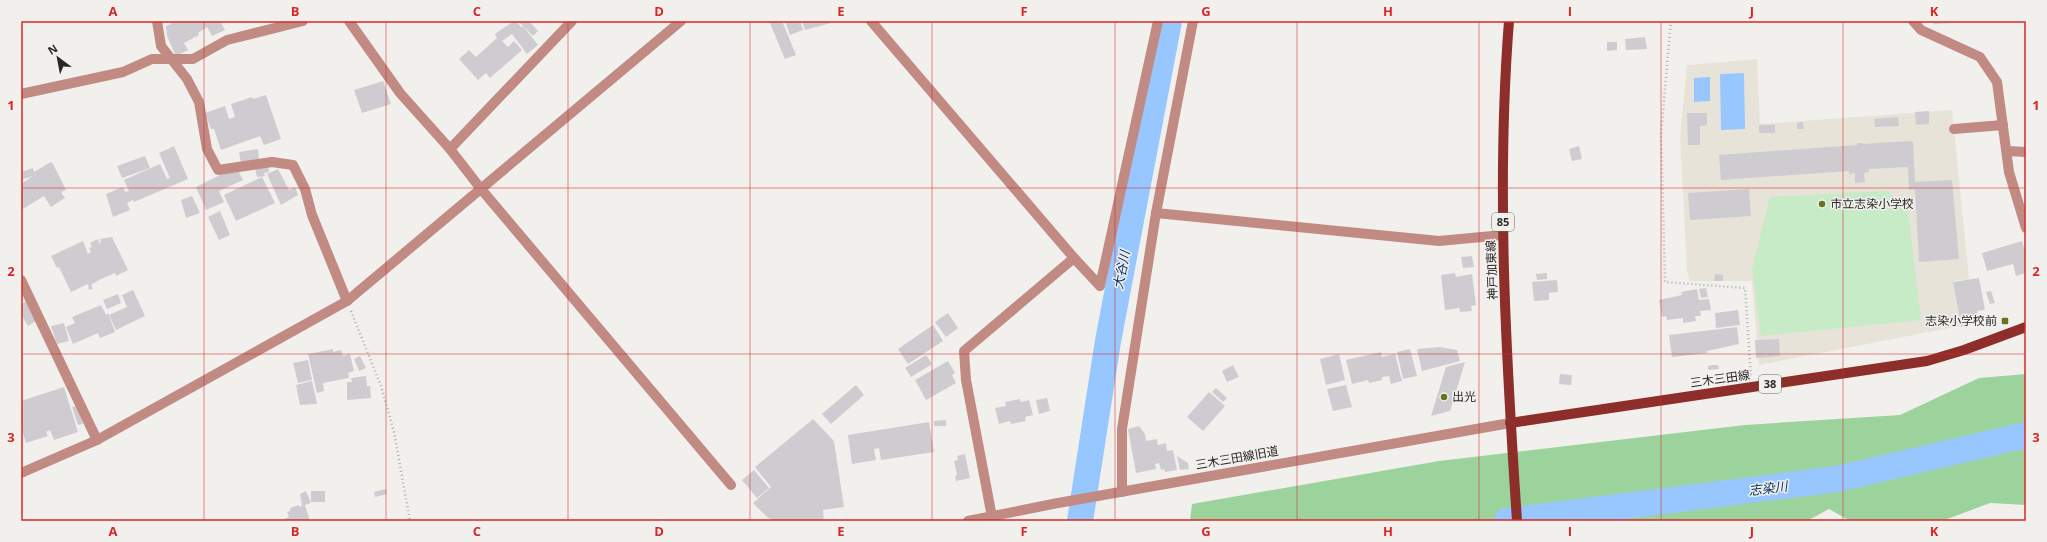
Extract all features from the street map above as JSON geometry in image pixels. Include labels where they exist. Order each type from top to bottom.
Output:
[{"type":"main road","name":"神戸加東線","points":[[1509,21],[1503,91],[1503,234],[1510,423]]},
{"type":"main road","name":"三木三田線","points":[[1510,423],[1927,361],[1964,350],[2026,327]]},
{"type":"main road","points":[[1510,423],[1517,521]]},
{"type":"street","points":[[157,21],[161,46],[187,79],[199,102],[207,149],[218,170],[272,162],[293,165],[305,189],[312,215],[347,301]]},
{"type":"street","points":[[21,94],[123,72],[152,59],[193,59],[227,40],[303,21]]},
{"type":"street","points":[[349,21],[400,93],[450,149],[481,189],[732,485]]},
{"type":"street","points":[[450,149],[572,21]]},
{"type":"street","points":[[21,473],[97,440],[347,301],[681,21]]},
{"type":"street","points":[[872,21],[1074,258],[1100,286],[1158,21]]},
{"type":"street","points":[[1122,492],[1122,429],[1156,213],[1193,21]]},
{"type":"street","points":[[1912,21],[1921,30],[1980,57],[1997,82],[2009,172],[2026,228]]},
{"type":"street","points":[[1954,129],[2003,125]]},
{"type":"street","points":[[2007,151],[2026,152]]},
{"type":"street","points":[[1156,213],[1439,241],[1503,234]]},
{"type":"street","points":[[992,517],[966,380],[964,351],[1074,258]]},
{"type":"street","points":[[21,280],[97,440]]},
{"type":"street","name":"三木三田線旧道","points":[[968,521],[1058,503],[1510,423]]},
{"type":"path","points":[[1671,21],[1662,134],[1665,282],[1745,288],[1751,387]]},
{"type":"path","points":[[347,301],[381,386],[394,432],[410,521]]},
{"type":"shaded area","name":"市立志染小学校","points":[[1757,59],[1760,124],[1952,110],[1969,279],[1953,281],[1960,326],[1759,365],[1752,281],[1690,281],[1687,271],[1680,137],[1687,65]]},
{"type":"green space","points":[[1887,191],[1908,210],[1921,320],[1761,336],[1752,270],[1770,197]]},
{"type":"green space","points":[[2026,374],[2026,505],[1990,503],[1942,521],[1850,521],[1829,509],[1807,521],[1190,521],[1192,504],[1439,461],[1745,425],[1900,415],[1979,378]]},
{"type":"water","points":[[1744,73],[1745,129],[1721,130],[1720,74]]},
{"type":"water","points":[[1710,77],[1710,101],[1694,102],[1694,78]]},
{"type":"building","points":[[170,21],[220,21],[225,30],[212,36],[207,27],[198,33],[199,35],[184,43],[188,50],[176,56],[167,36],[166,26],[171,24]]},
{"type":"building","points":[[516,21],[521,27],[523,26],[538,45],[527,54],[512,34],[502,41],[508,47],[514,41],[522,50],[490,78],[486,73],[478,80],[459,59],[469,50],[476,57],[497,38],[495,34]]},
{"type":"building","points":[[518,21],[529,21],[538,31],[533,36]]},
{"type":"building","points":[[769,21],[782,21],[796,55],[785,59]]},
{"type":"building","points":[[785,21],[800,21],[803,30],[790,35]]},
{"type":"building","points":[[802,21],[830,21],[831,23],[805,30]]},
{"type":"building","points":[[1934,21],[1964,21],[1964,22],[1934,24]]},
{"type":"building","points":[[1645,37],[1647,49],[1626,50],[1625,39]]},
{"type":"building","points":[[1607,42],[1617,42],[1617,50],[1607,51]]},
{"type":"building","points":[[383,81],[391,104],[362,113],[354,90]]},
{"type":"building","points":[[266,95],[281,139],[264,145],[260,136],[221,150],[214,129],[211,129],[205,113],[225,106],[229,119],[235,117],[231,104],[252,97],[253,99]]},
{"type":"building","points":[[1929,111],[1929,124],[1916,125],[1915,112]]},
{"type":"building","points":[[1687,113],[1707,113],[1707,125],[1700,126],[1700,145],[1688,145]]},
{"type":"building","points":[[1898,117],[1899,126],[1875,127],[1874,119]]},
{"type":"building","points":[[1803,122],[1804,129],[1797,129],[1797,123]]},
{"type":"building","points":[[1759,125],[1775,125],[1775,133],[1759,133]]},
{"type":"building","points":[[1913,142],[1915,182],[1952,180],[1959,259],[1919,262],[1915,189],[1909,190],[1908,167],[1869,169],[1869,172],[1864,173],[1865,182],[1855,183],[1855,173],[1849,174],[1849,171],[1721,180],[1719,155],[1857,145],[1857,143]]},
{"type":"building","points":[[174,146],[188,179],[134,202],[133,200],[127,203],[130,210],[113,217],[106,194],[123,187],[125,192],[129,191],[124,180],[160,164],[167,179],[170,178],[159,153]]},
{"type":"building","points":[[1579,146],[1582,159],[1572,161],[1569,149]]},
{"type":"building","points":[[258,149],[259,159],[241,163],[239,152]]},
{"type":"building","points":[[145,156],[150,168],[122,178],[117,166]]},
{"type":"building","points":[[51,162],[66,190],[61,192],[65,198],[51,207],[44,196],[21,210],[21,184],[33,176],[21,180],[21,172],[33,168],[34,172]]},
{"type":"building","points":[[268,166],[269,172],[264,173],[265,176],[257,177],[255,169]]},
{"type":"building","points":[[278,169],[289,190],[295,187],[298,195],[281,205],[267,174]]},
{"type":"building","points":[[239,172],[243,180],[219,191],[224,202],[206,210],[196,187],[224,173]]},
{"type":"building","points":[[262,177],[275,203],[236,221],[224,195]]},
{"type":"building","points":[[1749,189],[1751,216],[1690,220],[1688,193]]},
{"type":"building","points":[[192,196],[200,213],[186,218],[181,200]]},
{"type":"building","points":[[220,211],[230,235],[219,240],[208,217]]},
{"type":"building","points":[[112,237],[128,270],[116,276],[115,273],[99,280],[91,285],[93,289],[89,290],[88,284],[71,292],[59,267],[57,268],[51,256],[83,241],[88,254],[91,252],[89,248],[92,247],[90,243],[98,239],[99,243],[101,242],[100,239]]},
{"type":"building","points":[[2022,241],[2026,253],[2026,273],[2016,276],[2013,264],[1987,271],[1982,253]]},
{"type":"building","points":[[1472,256],[1474,267],[1463,268],[1461,257]]},
{"type":"building","points":[[1455,273],[1456,277],[1472,274],[1476,305],[1471,306],[1472,311],[1460,312],[1459,308],[1445,310],[1441,275]]},
{"type":"building","points":[[1547,273],[1547,279],[1537,280],[1536,274]]},
{"type":"building","points":[[1715,274],[1723,275],[1723,281],[1714,281]]},
{"type":"building","points":[[1979,278],[1985,310],[1977,311],[1979,322],[1961,327],[1953,282]]},
{"type":"building","points":[[1557,280],[1558,292],[1549,293],[1549,300],[1534,301],[1532,282]]},
{"type":"building","points":[[1706,288],[1708,297],[1701,298],[1699,289]]},
{"type":"building","points":[[1697,289],[1699,300],[1709,299],[1711,310],[1700,311],[1701,316],[1695,316],[1696,321],[1683,323],[1683,318],[1667,320],[1666,316],[1662,317],[1659,300],[1682,295],[1681,292]]},
{"type":"building","points":[[133,290],[145,316],[116,330],[109,315],[127,307],[122,295]]},
{"type":"building","points":[[1991,291],[1995,303],[1990,304],[1986,292]]},
{"type":"building","points":[[118,294],[121,303],[107,309],[103,300]]},
{"type":"building","points":[[27,301],[38,320],[28,326],[21,314],[21,304]]},
{"type":"building","points":[[101,305],[106,315],[108,313],[115,332],[100,338],[98,333],[73,344],[66,327],[75,323],[72,317]]},
{"type":"building","points":[[1738,310],[1740,325],[1716,328],[1715,313]]},
{"type":"building","points":[[948,313],[958,328],[946,337],[935,322]]},
{"type":"building","points":[[64,323],[69,341],[57,344],[51,326]]},
{"type":"building","points":[[933,325],[943,341],[908,364],[898,349]]},
{"type":"building","points":[[1737,327],[1739,344],[1707,351],[1707,353],[1672,357],[1669,335]]},
{"type":"building","points":[[1779,339],[1780,356],[1756,358],[1755,340]]},
{"type":"building","points":[[1440,347],[1457,350],[1460,361],[1422,371],[1417,349]]},
{"type":"building","points":[[333,349],[333,352],[341,350],[343,356],[350,354],[354,371],[348,373],[349,378],[323,383],[324,391],[317,393],[308,354]]},
{"type":"building","points":[[1410,349],[1417,376],[1403,379],[1397,352]]},
{"type":"building","points":[[1381,352],[1382,357],[1395,354],[1402,381],[1391,384],[1389,376],[1382,377],[1382,380],[1369,383],[1368,380],[1352,384],[1346,360]]},
{"type":"building","points":[[1339,354],[1345,380],[1326,385],[1320,359]]},
{"type":"building","points":[[926,355],[932,364],[911,377],[905,368]]},
{"type":"building","points":[[360,356],[366,368],[359,371],[354,359]]},
{"type":"building","points":[[308,360],[312,380],[298,383],[293,363]]},
{"type":"building","points":[[948,361],[955,373],[952,375],[956,383],[926,400],[915,380]]},
{"type":"building","points":[[1465,362],[1450,411],[1431,416],[1446,367]]},
{"type":"building","points":[[1233,365],[1239,377],[1227,382],[1222,371]]},
{"type":"building","points":[[1718,365],[1719,369],[1708,370],[1708,366]]},
{"type":"building","points":[[1560,374],[1572,375],[1571,385],[1559,384]]},
{"type":"building","points":[[366,376],[367,386],[370,386],[371,398],[347,400],[347,382],[352,382],[351,378]]},
{"type":"building","points":[[312,381],[317,404],[300,405],[296,385]]},
{"type":"building","points":[[856,385],[864,395],[831,424],[822,414]]},
{"type":"building","points":[[1346,385],[1352,407],[1333,411],[1327,389]]},
{"type":"building","points":[[64,387],[78,432],[54,440],[50,430],[46,432],[48,436],[26,443],[21,427],[21,401]]},
{"type":"building","points":[[1216,388],[1227,398],[1223,402],[1212,392]]},
{"type":"building","points":[[1209,392],[1225,406],[1203,431],[1187,417]]},
{"type":"building","points":[[1047,398],[1050,411],[1039,414],[1036,400]]},
{"type":"building","points":[[1020,399],[1021,402],[1029,400],[1033,415],[1025,417],[1026,421],[1011,424],[1010,421],[999,424],[995,408],[1006,406],[1005,402]]},
{"type":"building","points":[[77,406],[83,424],[78,425],[72,407]]},
{"type":"building","points":[[813,419],[834,441],[844,507],[823,510],[824,521],[773,521],[753,503],[771,487],[755,467]]},
{"type":"building","points":[[946,420],[946,426],[934,426],[934,421]]},
{"type":"building","points":[[929,422],[934,452],[881,460],[879,448],[874,449],[876,460],[852,464],[848,435]]},
{"type":"building","points":[[1139,426],[1145,434],[1146,441],[1157,439],[1158,445],[1166,443],[1167,451],[1173,450],[1177,470],[1165,472],[1164,469],[1161,470],[1159,463],[1155,464],[1156,469],[1136,473],[1128,429]]},
{"type":"building","points":[[965,454],[970,478],[956,481],[955,476],[957,475],[954,461],[958,460],[957,456]]},
{"type":"building","points":[[1177,456],[1188,463],[1189,469],[1180,470]]},
{"type":"building","points":[[754,470],[769,488],[757,498],[742,480]]},
{"type":"building","points":[[386,489],[387,494],[375,497],[374,492]]},
{"type":"building","points":[[306,491],[311,503],[305,505],[310,521],[285,521],[284,519],[289,517],[287,512],[290,511],[290,508],[299,505],[300,507],[302,506],[300,494]]},
{"type":"building","points":[[311,491],[325,491],[325,502],[311,502]]},
{"type":"waterway","name":"大谷川","points":[[1080,521],[1108,341],[1169,21]]},
{"type":"waterway","name":"志染川","points":[[1507,521],[1837,479],[2026,435]]},
{"type":"place","name":"市立志染小学校","points":[[1822,204]]},
{"type":"place","name":"志染小学校前","points":[[2005,321]]},
{"type":"place","name":"出光","points":[[1444,397]]}]
